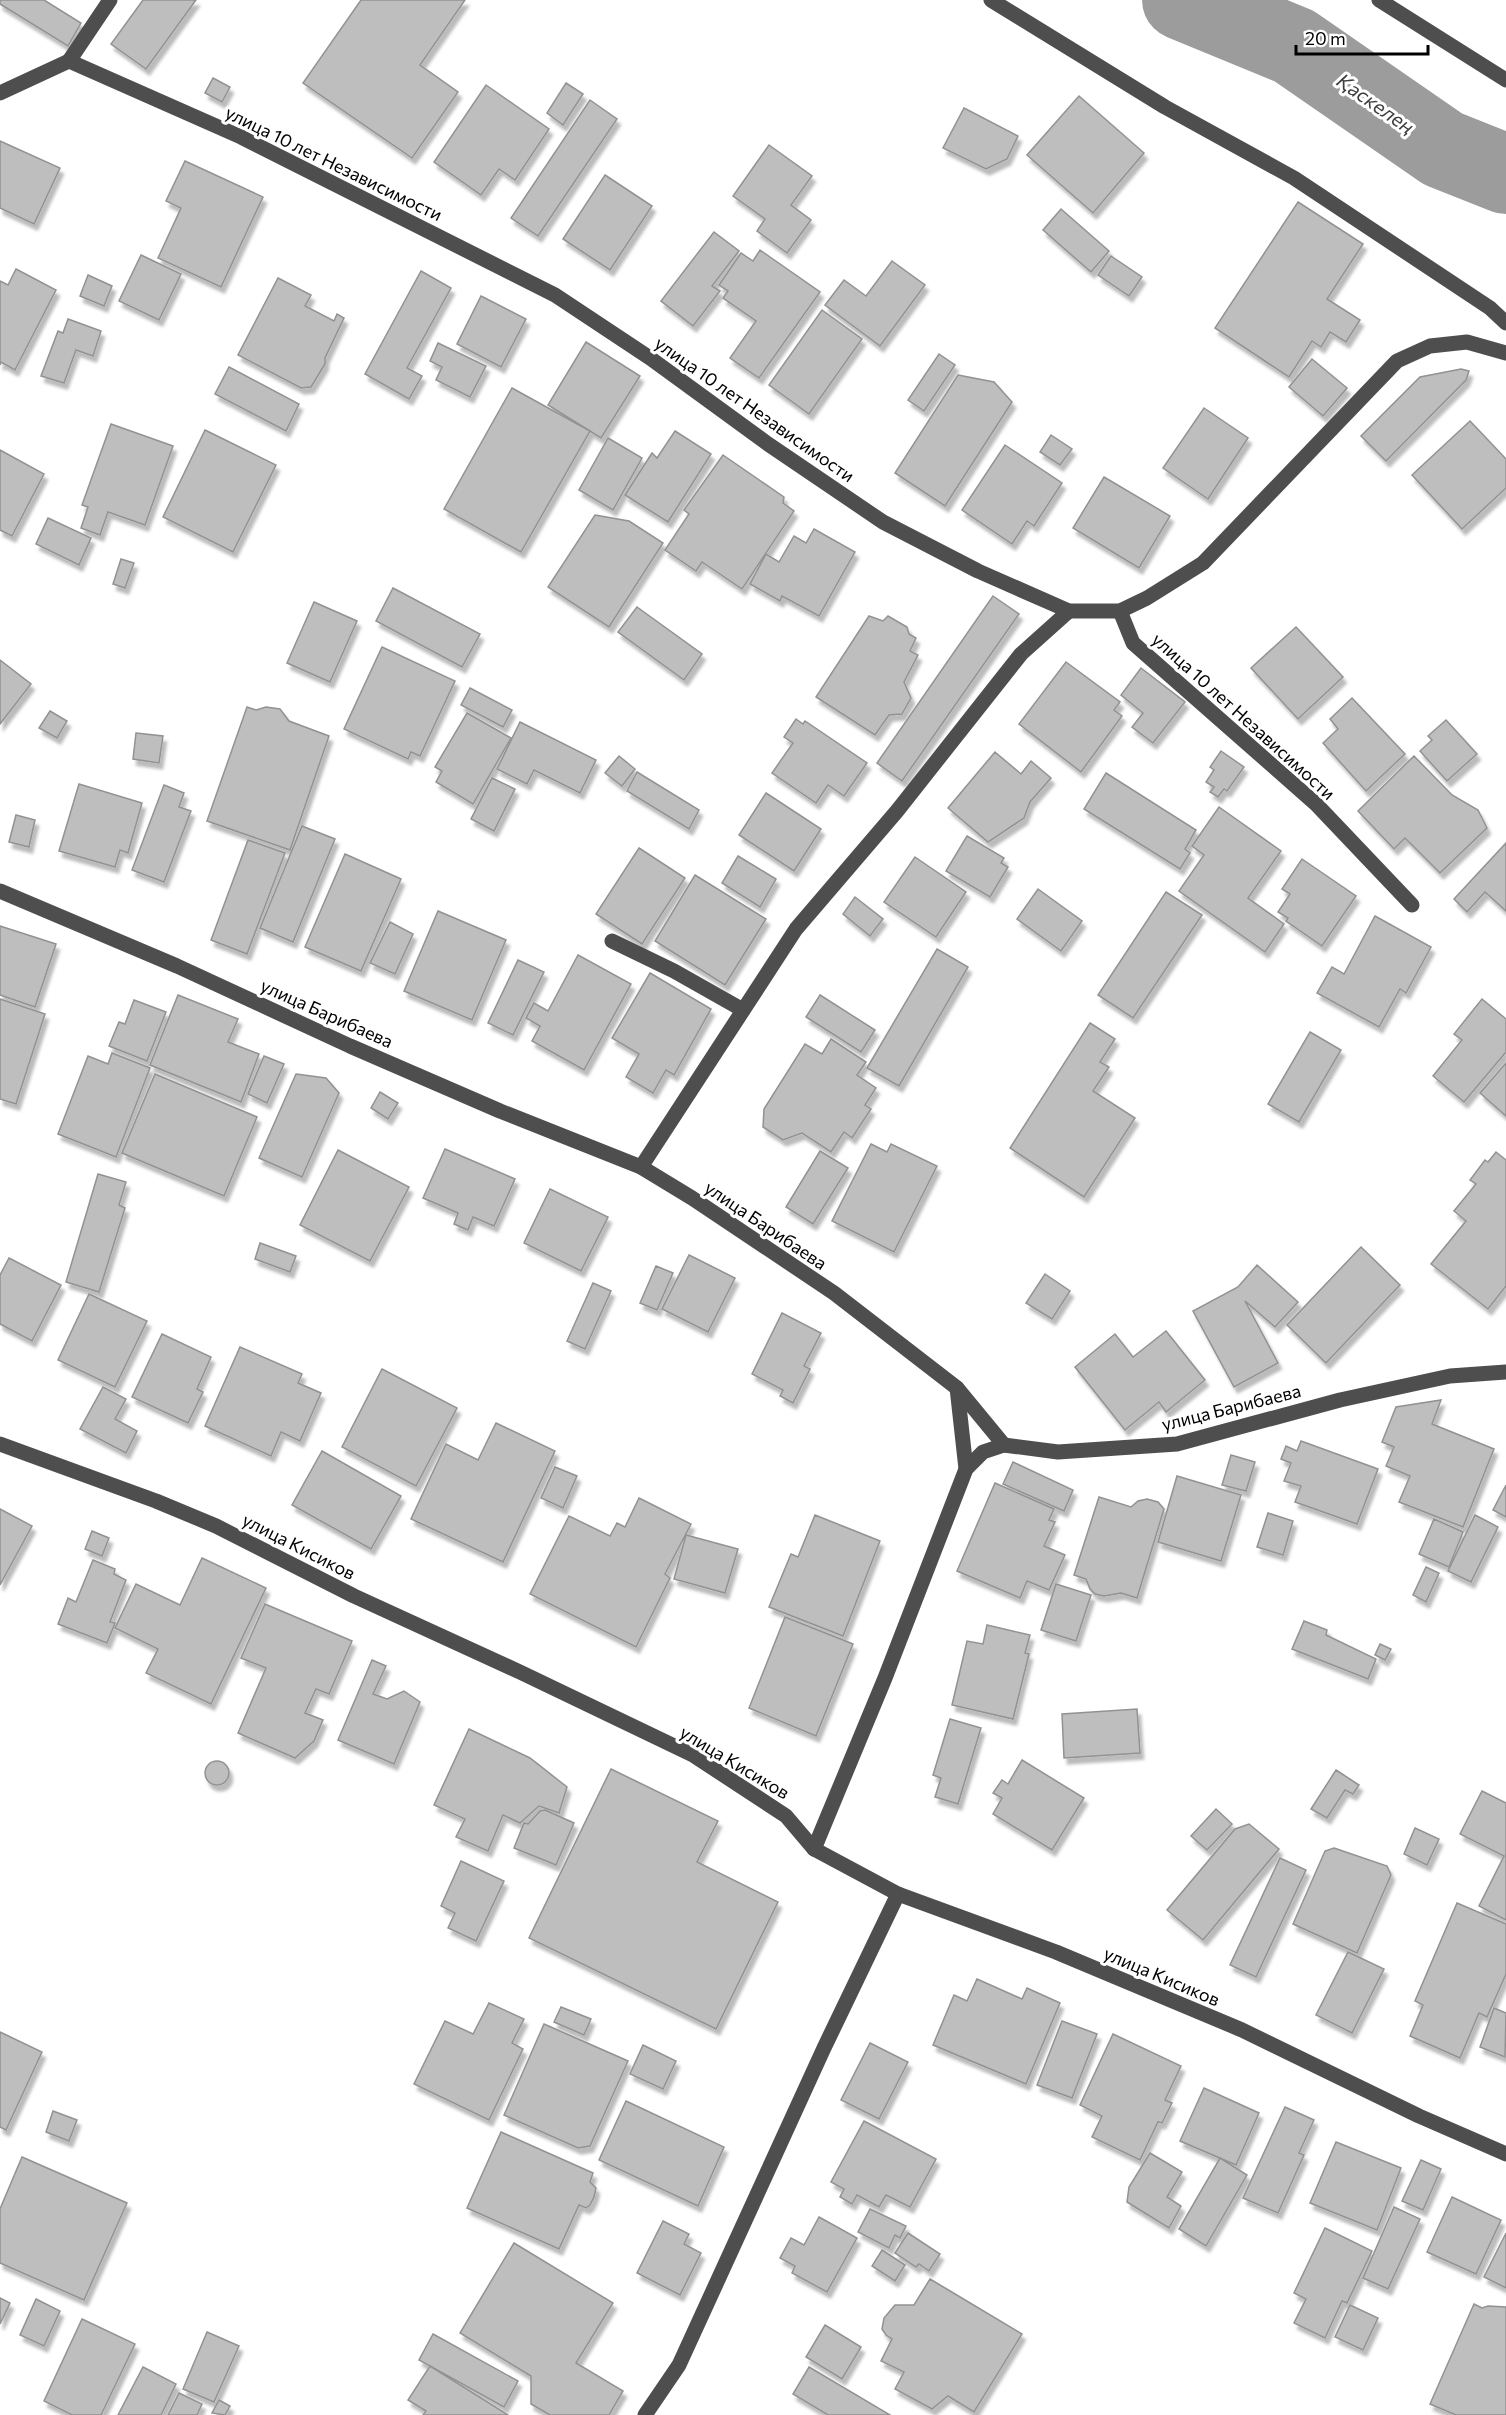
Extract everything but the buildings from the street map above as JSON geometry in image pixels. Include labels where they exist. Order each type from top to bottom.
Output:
[{"type":"street","points":[[0,93],[69,61],[110,0]]},
{"type":"street","points":[[991,0],[1165,107],[1294,178],[1461,288],[1490,308],[1506,323]]},
{"type":"street","points":[[1379,0],[1505,76]]},
{"type":"street","name":"улица 10 лет Независимости","points":[[69,61],[241,137],[555,295],[650,358],[768,444],[884,522],[978,571],[1070,611],[1120,611],[1133,643],[1316,804],[1412,905]]},
{"type":"street","points":[[1120,611],[1147,598],[1203,563],[1397,361],[1430,346],[1467,342],[1506,353]]},
{"type":"street","points":[[641,1167],[796,929],[897,811],[1021,654],[1070,611]]},
{"type":"street","name":"улица Барибаева","points":[[0,891],[177,966],[350,1046],[500,1111],[641,1167],[692,1198],[834,1293],[957,1388],[1004,1445],[1058,1452],[1177,1444],[1340,1400],[1450,1376],[1506,1372]]},
{"type":"street","points":[[612,941],[674,971],[743,1010]]},
{"type":"street","points":[[957,1388],[966,1469]]},
{"type":"street","name":"улица Кисиков","points":[[0,1444],[156,1501],[216,1526],[354,1596],[693,1755],[786,1816],[814,1850],[898,1894],[1056,1952],[1242,2030],[1419,2116],[1506,2154]]},
{"type":"street","points":[[814,1850],[885,1678],[966,1469],[983,1452],[1004,1445]]},
{"type":"street","points":[[645,2415],[679,2365],[824,2048],[898,1894]]},
{"type":"waterway","name":"Қаскелең","points":[[1182,0],[1294,46],[1443,149],[1506,174]]}]
